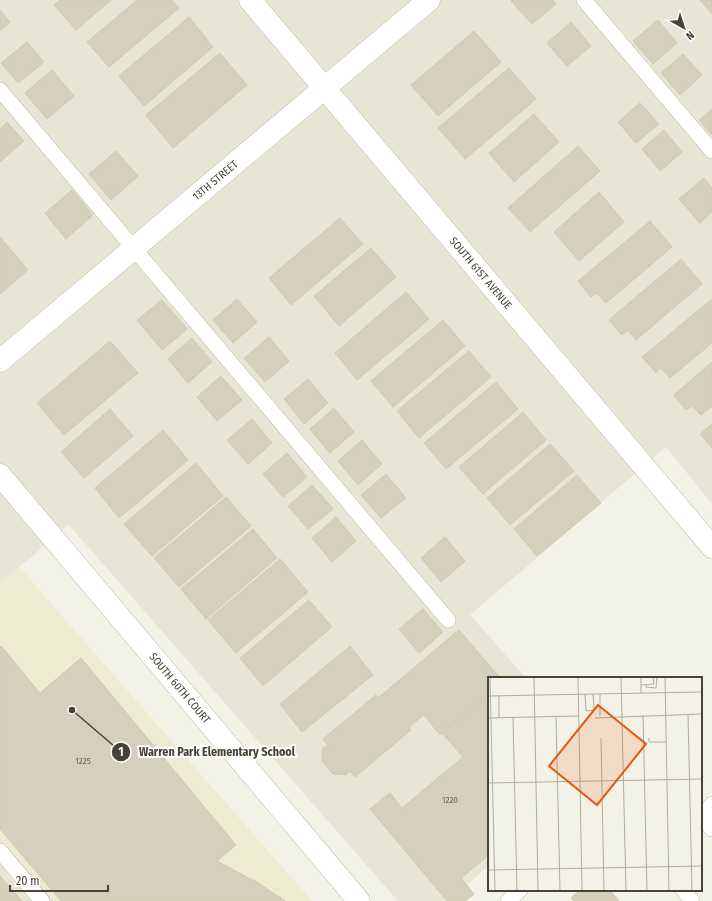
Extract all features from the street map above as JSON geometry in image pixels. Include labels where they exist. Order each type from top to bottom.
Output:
[{"type":"street","name":"SOUTH 61ST AVENUE","points":[[250,0],[712,547]]},
{"type":"street","name":"13TH STREET","points":[[0,361],[429,0]]},
{"type":"street","name":"SOUTH 60TH COURT","points":[[0,475],[359,901]]},
{"type":"lane","points":[[584,0],[712,152]]},
{"type":"lane","points":[[0,90],[448,620]]},
{"type":"lane","points":[[712,804],[705,813],[708,824],[712,829]]},
{"type":"lane","points":[[0,851],[42,901]]},
{"type":"lane","points":[[508,901],[519,891]]},
{"type":"lane","points":[[684,891],[692,901]]},
{"type":"shaded area","points":[[0,0],[712,0],[712,504],[666,447],[470,615],[525,677],[488,677],[488,867],[447,901],[398,901],[69,525],[0,583]]},
{"type":"shaded area","points":[[19,567],[312,901],[54,901],[0,838],[0,583]]},
{"type":"shaded area","points":[[0,838],[54,901],[0,901]]},
{"type":"building","points":[[60,0],[111,0],[76,30],[54,5]]},
{"type":"building","points":[[137,0],[172,0],[179,8],[109,67],[87,42]]},
{"type":"building","points":[[553,0],[556,4],[532,24],[511,1]]},
{"type":"building","points":[[700,0],[712,0],[712,14]]},
{"type":"building","points":[[0,10],[10,22],[0,31]]},
{"type":"building","points":[[189,17],[213,47],[144,106],[119,76]]},
{"type":"building","points":[[658,20],[677,43],[653,64],[633,41]]},
{"type":"building","points":[[571,22],[591,46],[567,66],[547,43]]},
{"type":"building","points":[[474,31],[501,62],[438,116],[411,85]]},
{"type":"building","points":[[27,42],[44,62],[18,83],[1,63]]},
{"type":"building","points":[[220,53],[247,85],[173,148],[146,115]]},
{"type":"building","points":[[683,54],[702,75],[680,95],[661,73]]},
{"type":"building","points":[[509,68],[536,99],[465,159],[438,128]]},
{"type":"building","points":[[52,70],[74,96],[47,119],[25,93]]},
{"type":"building","points":[[640,103],[659,124],[636,143],[618,122]]},
{"type":"building","points":[[712,109],[712,135],[699,120]]},
{"type":"building","points":[[534,114],[559,142],[514,182],[489,153]]},
{"type":"building","points":[[7,122],[24,141],[0,162],[0,129]]},
{"type":"building","points":[[664,130],[682,152],[660,171],[642,149]]},
{"type":"building","points":[[578,146],[600,171],[530,232],[508,208]]},
{"type":"building","points":[[116,151],[138,176],[111,200],[89,174]]},
{"type":"building","points":[[704,178],[712,188],[712,212],[700,223],[679,199]]},
{"type":"building","points":[[72,190],[93,215],[66,239],[45,213]]},
{"type":"building","points":[[599,192],[624,222],[579,261],[554,232]]},
{"type":"building","points":[[340,218],[363,244],[291,305],[269,278]]},
{"type":"building","points":[[650,221],[672,247],[606,303],[597,293],[591,297],[578,281]]},
{"type":"building","points":[[0,237],[28,270],[0,294]]},
{"type":"building","points":[[371,248],[396,277],[339,326],[314,296]]},
{"type":"building","points":[[681,259],[702,284],[636,340],[628,330],[622,335],[609,320]]},
{"type":"building","points":[[406,292],[429,319],[357,380],[335,353]]},
{"type":"building","points":[[237,299],[257,322],[233,343],[213,320]]},
{"type":"building","points":[[712,299],[712,343],[670,378],[661,368],[656,373],[642,357]]},
{"type":"building","points":[[162,300],[187,329],[162,350],[137,320]]},
{"type":"building","points":[[443,320],[465,346],[393,407],[371,381]]},
{"type":"building","points":[[269,337],[289,361],[265,382],[244,358]]},
{"type":"building","points":[[192,338],[212,362],[188,383],[168,359]]},
{"type":"building","points":[[110,341],[138,373],[64,435],[37,403]]},
{"type":"building","points":[[469,351],[491,377],[419,438],[397,411]]},
{"type":"building","points":[[712,362],[712,406],[701,415],[692,406],[686,410],[674,395]]},
{"type":"building","points":[[221,376],[242,400],[217,421],[197,397]]},
{"type":"building","points":[[308,379],[328,403],[304,424],[284,399]]},
{"type":"building","points":[[496,382],[518,409],[446,469],[424,443]]},
{"type":"building","points":[[334,408],[354,432],[330,453],[310,429]]},
{"type":"building","points":[[110,409],[133,436],[84,478],[61,452]]},
{"type":"building","points":[[523,412],[546,440],[483,494],[459,467]]},
{"type":"building","points":[[252,419],[272,443],[248,464],[227,440]]},
{"type":"building","points":[[712,424],[712,448],[700,434]]},
{"type":"building","points":[[163,430],[188,460],[119,518],[95,488]]},
{"type":"building","points":[[362,440],[382,464],[358,485],[338,461]]},
{"type":"building","points":[[550,444],[574,471],[510,525],[487,498]]},
{"type":"building","points":[[287,453],[307,477],[283,497],[263,474]]},
{"type":"building","points":[[196,463],[223,496],[152,556],[124,524]]},
{"type":"building","points":[[386,474],[406,498],[381,518],[361,495]]},
{"type":"building","points":[[577,475],[601,503],[537,556],[514,529]]},
{"type":"building","points":[[312,485],[333,509],[308,529],[288,506]]},
{"type":"building","points":[[226,497],[251,526],[179,587],[154,558]]},
{"type":"building","points":[[336,517],[356,541],[332,562],[312,538]]},
{"type":"building","points":[[253,529],[277,558],[206,619],[181,589]]},
{"type":"building","points":[[445,537],[465,561],[441,582],[421,558]]},
{"type":"building","points":[[280,559],[308,592],[236,653],[208,620]]},
{"type":"building","points":[[309,600],[332,627],[263,686],[240,658]]},
{"type":"building","points":[[423,609],[443,632],[419,653],[399,629]]},
{"type":"building","points":[[459,630],[499,677],[488,677],[488,694],[440,735],[424,715],[409,727],[411,730],[355,777],[350,771],[346,775],[333,774],[322,761],[323,748],[328,745],[323,739],[376,695],[378,698]]},
{"type":"building","points":[[1,646],[40,693],[81,658],[236,845],[217,861],[254,880],[285,901],[61,901],[0,829]]},
{"type":"building","points":[[350,646],[373,675],[302,732],[280,704]]},
{"type":"building","points":[[488,694],[488,856],[461,878],[474,894],[465,901],[447,901],[370,809],[390,793],[402,808],[463,757],[442,733]]},
{"type":"building","points":[[0,876],[22,901],[0,901]]},
{"type":"building","points":[[579,891],[611,891],[619,901],[574,901],[571,898]]},
{"type":"place","name":"Warren Park Elementary School","points":[[72,710]]}]
